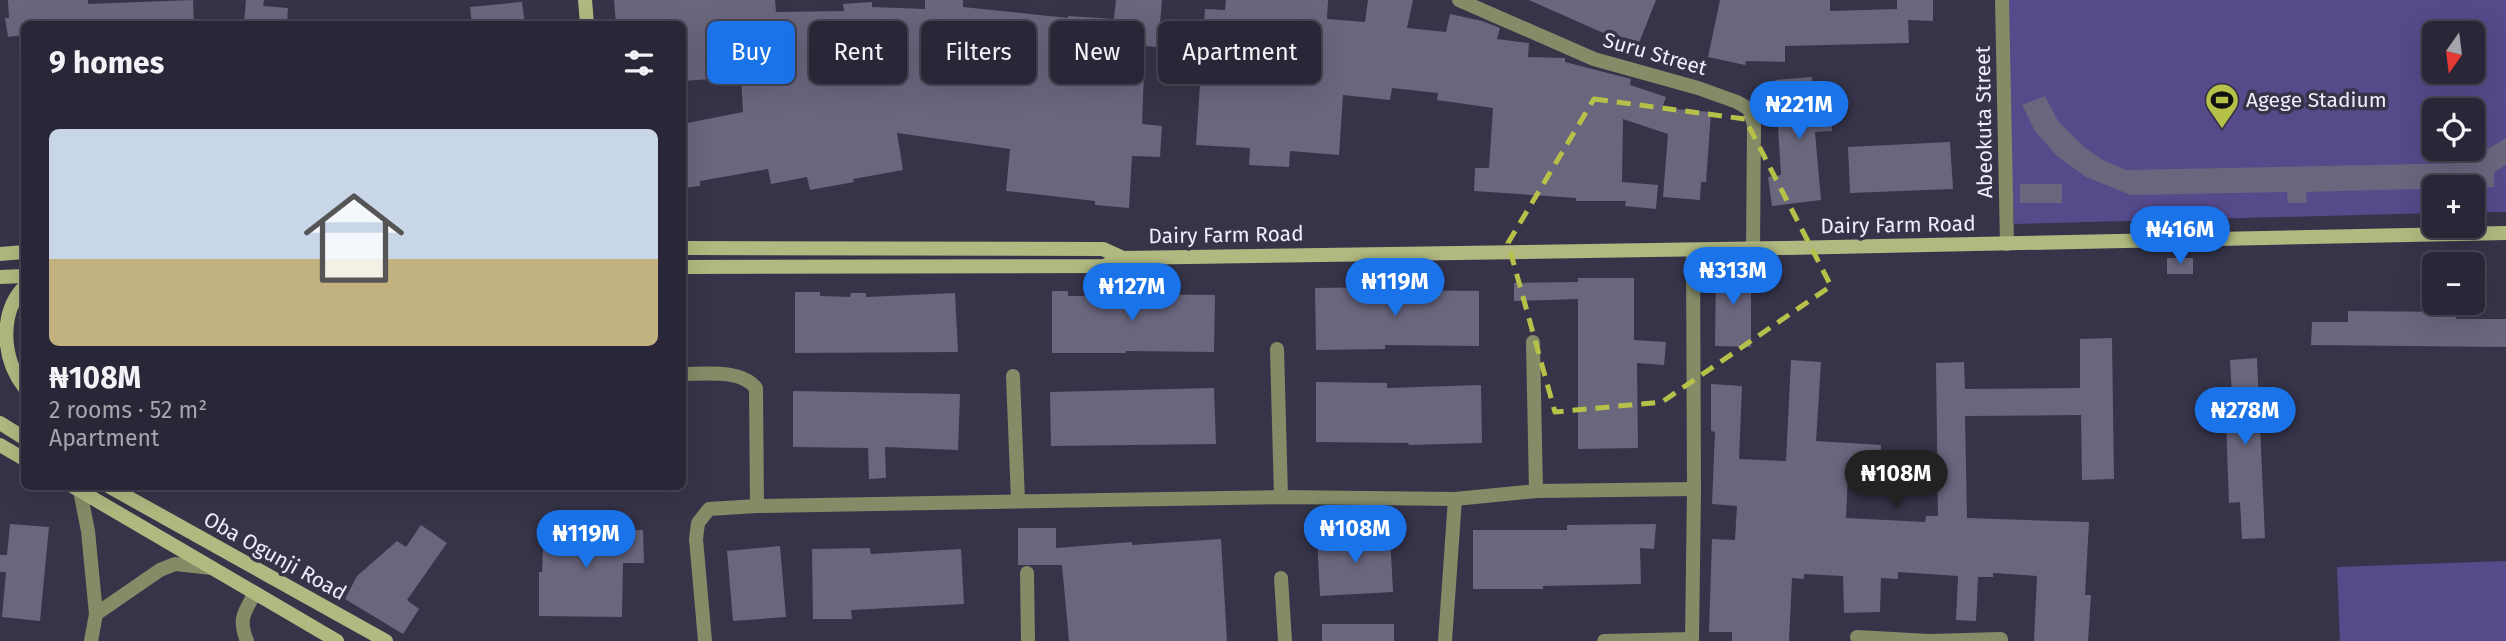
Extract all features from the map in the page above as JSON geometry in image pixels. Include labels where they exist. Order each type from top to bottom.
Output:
[{"type":"main road","points":[[585,0],[586,21]]},
{"type":"main road","name":"Dairy Farm Road","points":[[686,248],[1102,249],[1122,257],[1753,249],[2506,233]]},
{"type":"main road","points":[[0,254],[21,252]]},
{"type":"main road","name":"Dairy Farm Road","points":[[686,267],[1104,266],[1122,257]]},
{"type":"main road","points":[[0,277],[21,276]]},
{"type":"main road","points":[[21,291],[5,310],[2,336],[15,375],[21,383]]},
{"type":"main road","points":[[0,423],[21,436]]},
{"type":"main road","points":[[0,445],[21,457]]},
{"type":"main road","name":"Oba Ogunji Road","points":[[78,490],[337,641]]},
{"type":"main road","name":"Oba Ogunji Road","points":[[116,490],[386,641]]},
{"type":"main road","points":[[255,593],[267,575]]},
{"type":"street","name":"Suru Street","points":[[1459,0],[1594,59],[1698,88],[1749,109],[1754,125],[1753,249]]},
{"type":"street","name":"Abeokuta Street","points":[[2002,0],[2007,244]]},
{"type":"street","points":[[1604,641],[1692,640],[1693,250]]},
{"type":"street","points":[[1533,342],[1536,491]]},
{"type":"street","points":[[1277,349],[1281,497]]},
{"type":"street","points":[[686,374],[741,376],[756,388],[757,506]]},
{"type":"street","points":[[1013,376],[1018,501]]},
{"type":"street","points":[[705,641],[696,539],[698,523],[709,509],[1281,497],[1455,499],[1536,491],[1694,489]]},
{"type":"street","points":[[76,490],[88,531],[96,614],[91,641]]},
{"type":"street","points":[[1445,641],[1455,499]]},
{"type":"street","points":[[96,614],[160,570],[175,564],[212,568]]},
{"type":"street","points":[[1027,573],[1028,641]]},
{"type":"street","points":[[1281,578],[1285,641]]},
{"type":"street","points":[[247,641],[242,618],[255,593]]},
{"type":"street","points":[[1857,637],[1929,641],[2001,639]]},
{"type":"highlighted area","points":[[1594,99],[1745,119],[1831,286],[1662,402],[1555,412],[1508,243]]},
{"type":"shaded area","name":"Agege Stadium","points":[[2004,0],[2506,0],[2506,212],[2485,212],[2485,175],[2422,175],[2422,213],[2014,224]]},
{"type":"shaded area","points":[[2506,561],[2506,641],[2340,641],[2337,567]]},
{"type":"building","points":[[8,0],[88,0],[88,4],[193,0],[194,21],[21,21],[21,35],[8,37],[5,18],[9,18]]},
{"type":"building","points":[[246,0],[264,0],[263,6],[288,8],[287,21],[244,21]]},
{"type":"building","points":[[614,0],[775,0],[776,12],[844,11],[843,4],[872,2],[872,7],[925,9],[925,0],[963,0],[963,7],[1068,18],[1114,19],[1116,0],[1162,0],[1160,21],[1158,21],[1158,47],[1145,46],[1144,72],[1144,21],[1050,21],[1050,84],[1144,84],[1142,124],[1162,126],[1160,157],[1132,156],[1129,208],[1095,205],[1095,201],[1006,191],[1010,149],[897,133],[903,170],[810,190],[807,177],[771,184],[768,169],[700,181],[700,186],[686,188],[686,123],[743,112],[741,84],[795,84],[795,21],[707,21],[707,79],[686,81],[686,21],[616,21]]},
{"type":"building","points":[[1226,0],[1328,0],[1327,19],[1365,22],[1368,0],[1413,0],[1407,28],[1446,32],[1450,14],[1482,21],[1500,28],[1497,39],[1529,43],[1528,57],[1565,58],[1565,62],[1631,79],[1630,85],[1666,97],[1662,108],[1711,112],[1706,182],[1701,182],[1700,200],[1663,197],[1668,134],[1623,119],[1622,182],[1658,185],[1656,209],[1625,206],[1626,201],[1576,201],[1576,198],[1474,191],[1475,168],[1489,168],[1493,108],[1437,100],[1438,93],[1392,88],[1390,100],[1343,95],[1339,155],[1290,151],[1289,167],[1249,165],[1250,148],[1196,145],[1200,84],[1321,84],[1321,21],[1204,21],[1205,9],[1225,10]]},
{"type":"building","points":[[1529,0],[1656,0],[1637,48]]},
{"type":"building","points":[[1720,0],[1830,0],[1830,11],[1897,9],[1897,0],[1933,0],[1933,21],[1908,20],[1909,43],[1785,46],[1785,62],[1746,61],[1745,65],[1708,57]]},
{"type":"building","points":[[522,2],[525,21],[472,21],[470,7]]},
{"type":"building","points":[[1812,77],[1813,99],[1830,98],[1832,131],[1815,132],[1821,200],[1772,206],[1768,177],[1781,175],[1775,80]]},
{"type":"building","points":[[2045,96],[2058,121],[2084,147],[2103,160],[2126,170],[2465,163],[2485,161],[2485,151],[2506,138],[2506,165],[2494,172],[2494,187],[2485,187],[2485,175],[2422,175],[2422,189],[2306,192],[2307,203],[2288,203],[2287,192],[2131,195],[2086,177],[2057,156],[2035,131],[2022,105]]},
{"type":"building","points":[[1950,142],[1953,189],[1850,193],[1848,147]]},
{"type":"building","points":[[2020,184],[2062,184],[2062,203],[2020,203]]},
{"type":"building","points":[[2167,258],[2193,258],[2193,274],[2167,274]]},
{"type":"building","points":[[1716,268],[1751,268],[1751,347],[1715,346]]},
{"type":"building","points":[[1578,278],[1634,278],[1634,340],[1666,342],[1664,365],[1637,363],[1638,448],[1578,449],[1578,299],[1514,301],[1514,283],[1578,282]]},
{"type":"building","points":[[1384,287],[1384,290],[1479,291],[1479,346],[1385,345],[1385,349],[1316,350],[1315,288]]},
{"type":"building","points":[[1052,291],[1068,291],[1068,296],[1108,296],[1107,291],[1126,291],[1126,294],[1215,295],[1214,352],[1052,353]]},
{"type":"building","points":[[795,292],[820,292],[820,296],[850,297],[851,293],[866,293],[866,297],[955,293],[958,352],[795,353]]},
{"type":"building","points":[[2348,311],[2422,312],[2422,315],[2456,315],[2456,319],[2506,319],[2506,347],[2311,345],[2312,322],[2348,322]]},
{"type":"building","points":[[2112,338],[2114,479],[2082,480],[2081,415],[1965,416],[1967,518],[2089,522],[2085,595],[2091,595],[2088,641],[2034,641],[2037,576],[1993,573],[1993,577],[1978,577],[1976,621],[1956,620],[1958,576],[1898,572],[1898,579],[1881,578],[1880,612],[1844,613],[1843,576],[1804,574],[1804,579],[1792,578],[1789,641],[1732,641],[1732,632],[1709,632],[1712,539],[1735,540],[1737,506],[1712,504],[1715,432],[1711,431],[1711,384],[1742,386],[1739,459],[1786,461],[1791,360],[1821,362],[1816,441],[1881,445],[1879,473],[1848,472],[1846,518],[1925,522],[1926,516],[1938,516],[1936,363],[1964,362],[1965,389],[2080,388],[2080,339]]},
{"type":"building","points":[[2257,358],[2265,538],[2242,539],[2240,502],[2229,503],[2225,396],[2232,396],[2230,360]]},
{"type":"building","points":[[1316,382],[1387,383],[1387,388],[1481,385],[1482,443],[1409,445],[1316,442]]},
{"type":"building","points":[[1214,388],[1216,444],[1051,446],[1050,392]]},
{"type":"building","points":[[793,391],[960,394],[958,450],[885,447],[886,478],[869,479],[868,448],[793,447]]},
{"type":"building","points":[[10,524],[49,527],[40,621],[2,617],[6,572],[0,572],[0,555],[7,555]]},
{"type":"building","points":[[544,524],[587,526],[587,531],[643,530],[644,563],[623,563],[622,617],[539,616],[539,572],[542,572]]},
{"type":"building","points":[[1656,524],[1654,549],[1640,548],[1641,584],[1473,589],[1473,530],[1567,530],[1567,525]]},
{"type":"building","points":[[421,525],[447,543],[407,600],[419,609],[403,634],[345,599],[357,576],[397,541],[406,547]]},
{"type":"building","points":[[1018,528],[1056,528],[1056,548],[1221,539],[1227,641],[1069,641],[1062,565],[1018,565]]},
{"type":"building","points":[[1390,534],[1393,592],[1320,596],[1317,538]]},
{"type":"building","points":[[780,546],[786,617],[733,621],[727,551]]},
{"type":"building","points":[[870,548],[871,554],[961,549],[964,604],[851,610],[852,619],[813,619],[812,549]]},
{"type":"building","points":[[1322,624],[1394,624],[1394,641],[1322,641]]},
{"type":"place","name":"Agege Stadium","points":[[2222,130]]}]
